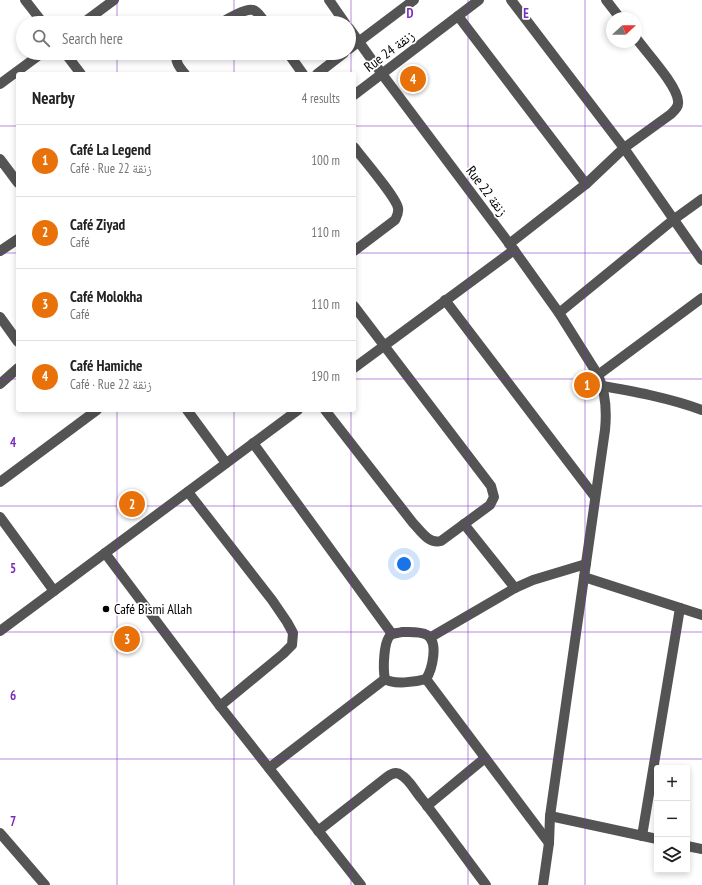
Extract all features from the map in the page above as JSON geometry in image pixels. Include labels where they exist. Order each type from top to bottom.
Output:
[{"type":"street","points":[[25,0],[38,16]]},
{"type":"street","points":[[92,16],[114,0]]},
{"type":"street","points":[[329,0],[340,16]]},
{"type":"street","name":"Rue 24 زنقة","points":[[356,44],[414,0]]},
{"type":"street","name":"Rue 24 زنقة","points":[[356,94],[479,0]]},
{"type":"street","points":[[511,0],[624,148],[702,260]]},
{"type":"street","points":[[606,0],[615,12]]},
{"type":"street","points":[[233,16],[248,10],[254,10],[261,16]]},
{"type":"street","points":[[458,16],[586,184]]},
{"type":"street","name":"Rue 22 زنقة","points":[[356,38],[512,247],[559,313],[598,375],[603,386],[607,415],[550,816],[549,843],[543,885]]},
{"type":"street","points":[[356,366],[445,300],[512,247],[586,184],[624,148],[671,114],[678,105],[676,94],[668,80],[642,46]]},
{"type":"street","points":[[16,72],[33,60]]},
{"type":"street","points":[[70,60],[79,72]]},
{"type":"street","points":[[177,60],[184,72]]},
{"type":"street","points":[[293,60],[302,72]]},
{"type":"street","name":"Rue 24 زنقة","points":[[319,72],[335,60]]},
{"type":"street","points":[[0,84],[16,72]]},
{"type":"street","points":[[356,150],[393,197],[398,208],[398,214],[395,220],[356,250]]},
{"type":"street","points":[[0,159],[16,180]]},
{"type":"street","points":[[559,313],[673,220],[702,199]]},
{"type":"street","points":[[0,251],[16,240]]},
{"type":"street","points":[[598,375],[702,298]]},
{"type":"street","points":[[445,300],[595,497]]},
{"type":"street","points":[[327,412],[408,516],[429,540],[435,542],[441,541],[490,505],[494,497],[492,486],[383,346],[356,309]]},
{"type":"street","points":[[0,318],[16,339]]},
{"type":"street","points":[[0,384],[16,370]]},
{"type":"street","points":[[603,386],[648,394],[691,405],[702,410]]},
{"type":"street","points":[[0,482],[94,412]]},
{"type":"street","points":[[188,412],[226,463]]},
{"type":"street","points":[[0,631],[295,412]]},
{"type":"street","points":[[253,443],[392,634]]},
{"type":"street","points":[[188,492],[272,600],[293,633],[292,645],[220,706]]},
{"type":"street","points":[[0,517],[54,591]]},
{"type":"street","points":[[464,524],[515,588]]},
{"type":"street","points":[[105,553],[220,706],[360,885]]},
{"type":"street","points":[[431,637],[515,588],[533,580],[586,564]]},
{"type":"street","points":[[584,577],[680,608],[702,613]]},
{"type":"street","points":[[642,836],[680,608]]},
{"type":"street","points":[[385,679],[383,667],[388,638],[392,634],[402,632],[425,634],[431,637],[433,643],[432,664],[426,679]]},
{"type":"street","points":[[385,679],[394,682],[426,679]]},
{"type":"street","points":[[268,768],[385,679]]},
{"type":"street","points":[[426,679],[549,843]]},
{"type":"street","points":[[427,806],[485,758]]},
{"type":"street","points":[[318,831],[391,773],[396,773],[401,775],[427,806],[486,885]]},
{"type":"street","points":[[550,816],[654,838]]},
{"type":"street","points":[[0,833],[45,885]]},
{"type":"street","points":[[690,847],[702,849]]},
{"type":"place","name":"Café Hamiche","points":[[413,79]]},
{"type":"place","name":"Café La Legend","points":[[587,385]]},
{"type":"place","name":"Café Ziyad","points":[[132,504]]},
{"type":"place","name":"Café Bismi Allah","points":[[106,609]]},
{"type":"place","name":"Café Molokha","points":[[127,639]]}]
